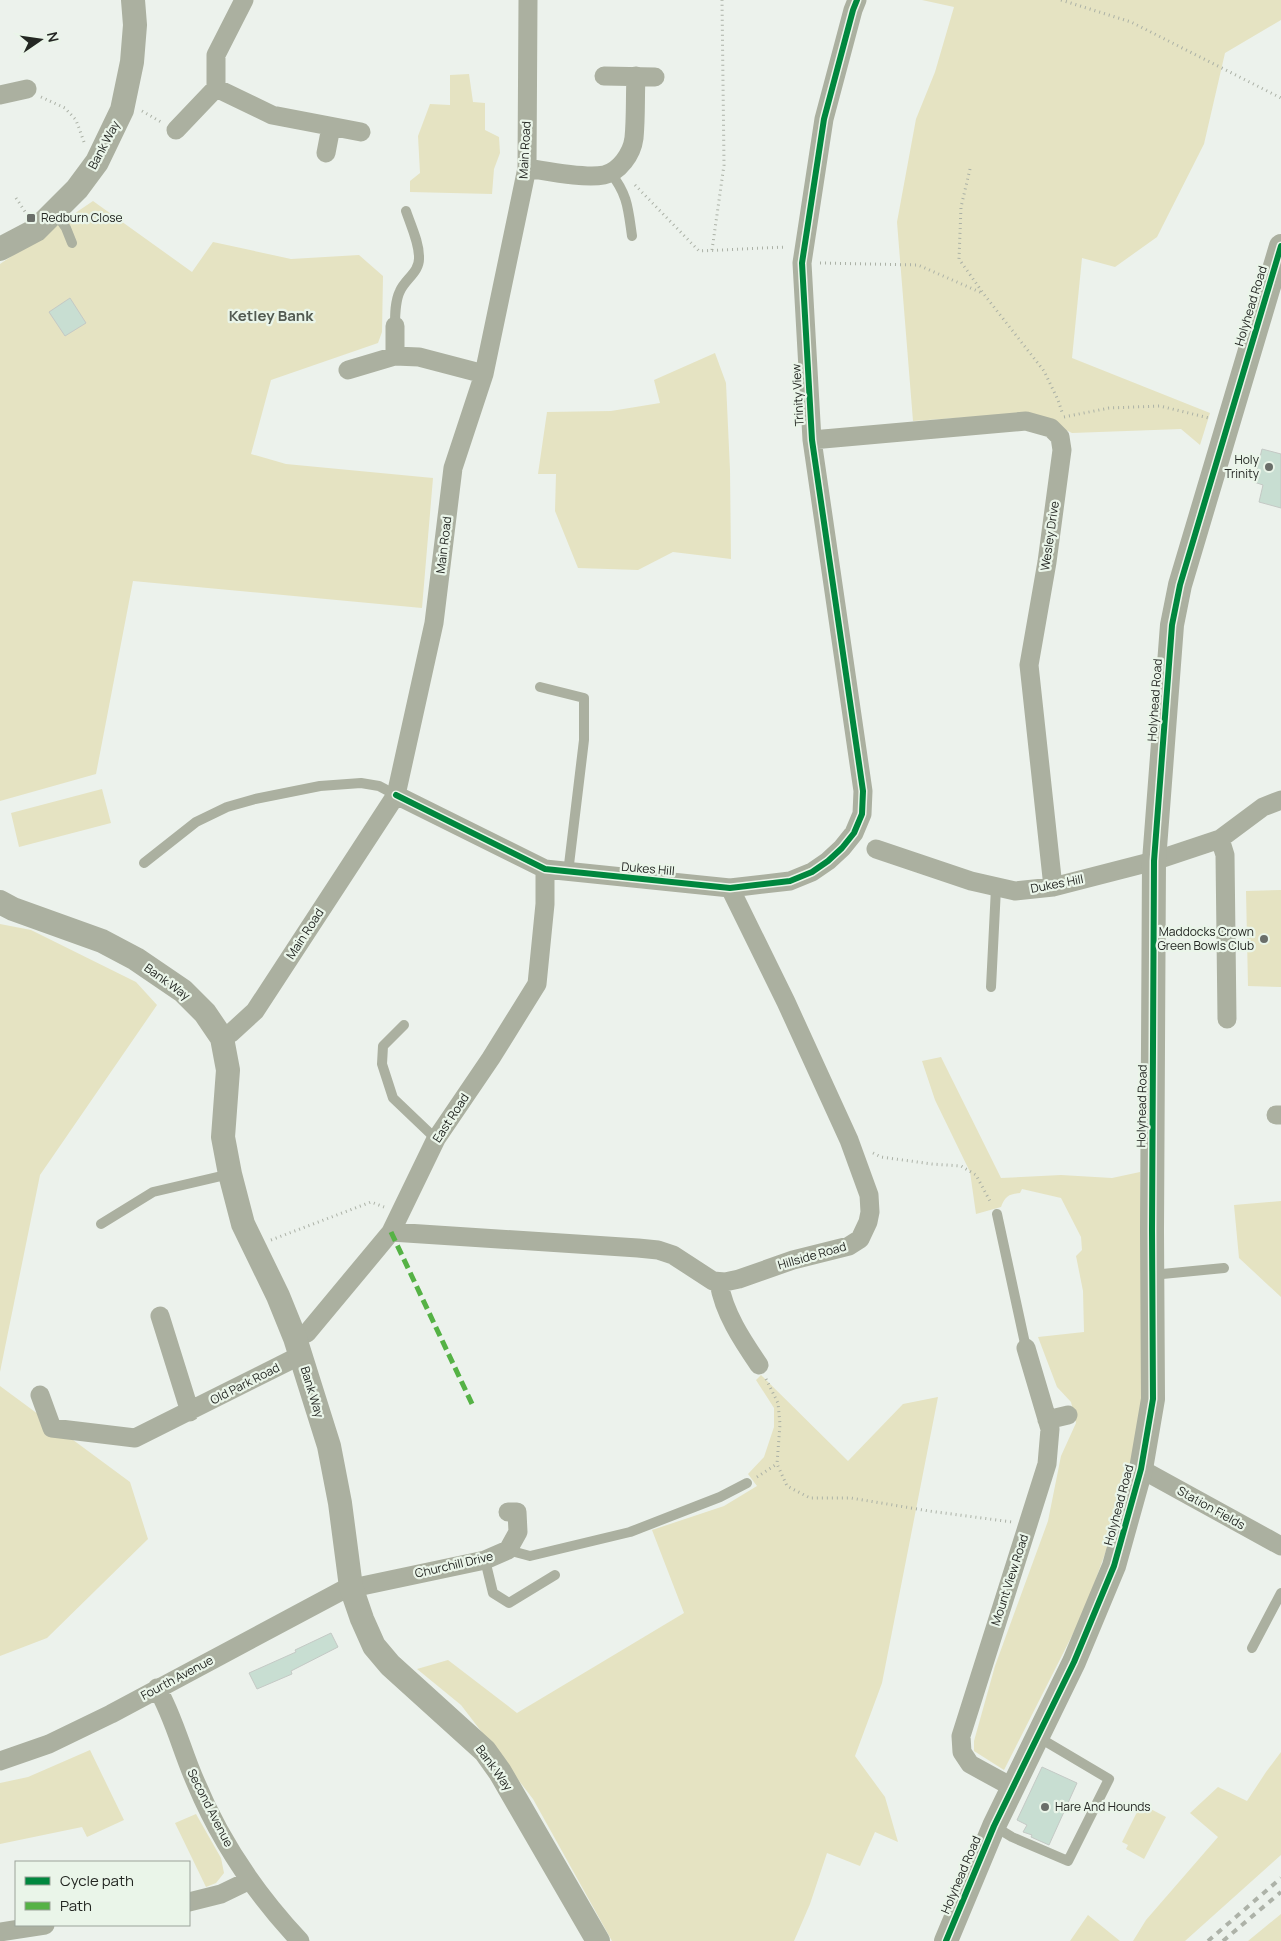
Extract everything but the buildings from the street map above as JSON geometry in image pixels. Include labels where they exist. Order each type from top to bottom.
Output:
[{"type":"street","name":"Bank Way","points":[[0,249],[36,230],[77,189],[98,162],[122,110],[132,62],[135,25],[133,0]]},
{"type":"street","points":[[176,130],[216,88],[216,55],[244,0]]},
{"type":"street","name":"Main Road","points":[[222,1038],[231,1033],[256,1011],[396,795],[434,623],[453,468],[484,374],[527,168],[528,0]]},
{"type":"street","name":"Trinity View","points":[[857,0],[824,119],[803,255],[812,440],[864,791]]},
{"type":"street","points":[[604,76],[655,77]]},
{"type":"street","points":[[527,168],[585,175],[603,175],[614,170],[626,158],[634,140],[636,76]]},
{"type":"street","points":[[216,88],[272,115],[331,128],[361,132]]},
{"type":"street","points":[[0,95],[28,89]]},
{"type":"street","points":[[326,153],[331,128]]},
{"type":"street","name":"Holyhead Road","points":[[946,1941],[994,1826],[1074,1662],[1114,1566],[1140,1469],[1153,1399],[1154,862],[1172,625],[1180,585],[1281,246]]},
{"type":"street","points":[[395,326],[395,356]]},
{"type":"street","points":[[348,370],[395,356],[419,357],[484,374]]},
{"type":"street","points":[[812,440],[1026,421],[1051,428],[1060,437]]},
{"type":"street","name":"Wesley Drive","points":[[1053,887],[1029,665],[1047,562],[1062,450],[1060,437]]},
{"type":"street","name":"Dukes Hill","points":[[396,795],[545,869],[568,873],[730,888],[790,881],[812,872],[828,861],[854,833],[862,814],[864,791]]},
{"type":"street","name":"Dukes Hill","points":[[876,849],[996,888],[1015,891],[1053,887],[1154,862],[1220,839],[1263,807],[1281,800]]},
{"type":"street","points":[[1220,839],[1225,855],[1227,1019]]},
{"type":"street","name":"East Road","points":[[298,1347],[307,1333],[391,1232],[436,1139],[491,1058],[537,984],[545,869]]},
{"type":"street","name":"Hillside Road","points":[[719,1283],[739,1279],[793,1260],[840,1249],[860,1239],[868,1222],[870,1202],[849,1140],[786,1002],[730,888]]},
{"type":"street","name":"Bank Way","points":[[0,902],[102,942],[136,959],[183,991],[205,1013],[222,1038],[228,1070],[224,1137],[230,1174],[243,1224],[278,1296],[298,1347],[329,1446],[340,1503],[351,1587],[362,1619],[374,1646],[390,1665],[485,1751],[500,1772],[598,1941]]},
{"type":"street","points":[[391,1232],[638,1248],[658,1250],[673,1255],[719,1283],[721,1294],[730,1316],[759,1365]]},
{"type":"street","points":[[160,1316],[190,1412]]},
{"type":"street","name":"Old Park Road","points":[[40,1395],[52,1428],[135,1438],[190,1412],[298,1347]]},
{"type":"street","name":"Mount View Road","points":[[1012,1787],[970,1764],[962,1752],[961,1736],[1047,1464],[1050,1429],[1026,1348]]},
{"type":"street","points":[[1047,1420],[1068,1415]]},
{"type":"street","name":"Station Fields","points":[[1140,1469],[1281,1546]]},
{"type":"street","name":"Churchill Drive","points":[[351,1587],[485,1560],[508,1550],[518,1532],[517,1512],[508,1512]]},
{"type":"street","name":"Fourth Avenue","points":[[0,1761],[49,1744],[111,1714],[351,1587]]},
{"type":"street","name":"Second Avenue","points":[[158,1688],[200,1792],[219,1830],[250,1880],[280,1919],[300,1941]]},
{"type":"street","points":[[190,1902],[221,1894],[250,1880]]},
{"type":"street","points":[[0,1932],[39,1926]]},
{"type":"lane","points":[[614,170],[624,192],[632,236]]},
{"type":"lane","points":[[55,212],[66,228],[72,243]]},
{"type":"lane","points":[[395,326],[400,290],[414,275],[420,259],[406,212]]},
{"type":"lane","points":[[540,687],[584,698],[584,740],[568,873]]},
{"type":"lane","points":[[144,863],[196,822],[227,807],[255,799],[320,786],[362,783],[379,786],[396,795]]},
{"type":"lane","points":[[991,986],[996,888]]},
{"type":"lane","points":[[404,1025],[383,1046],[382,1064],[393,1098],[436,1139]]},
{"type":"lane","points":[[100,1224],[153,1192],[230,1174]]},
{"type":"lane","points":[[997,1214],[1026,1348]]},
{"type":"lane","points":[[1152,1275],[1224,1268]]},
{"type":"lane","points":[[508,1550],[530,1556],[630,1532],[720,1497],[747,1483]]},
{"type":"lane","points":[[485,1560],[492,1593],[509,1603],[555,1576]]},
{"type":"lane","points":[[1252,1648],[1281,1593]]},
{"type":"lane","points":[[994,1826],[1012,1837],[1068,1861],[1109,1778],[1038,1737]]},
{"type":"path","points":[[712,250],[724,165],[722,0]]},
{"type":"path","points":[[1062,0],[1131,22],[1281,98]]},
{"type":"path","points":[[28,89],[65,108],[76,120],[85,145]]},
{"type":"path","points":[[122,110],[138,109],[176,130]]},
{"type":"path","points":[[970,169],[961,207],[959,259],[1044,371],[1064,417],[1060,437]]},
{"type":"path","points":[[614,170],[699,251],[803,255],[918,265],[983,293]]},
{"type":"path","points":[[16,198],[26,213]]},
{"type":"path","points":[[1064,417],[1109,408],[1160,406],[1227,423]]},
{"type":"path","points":[[849,1140],[881,1157],[961,1166],[976,1175],[997,1214]]},
{"type":"path","points":[[254,1246],[371,1202],[400,1214]]},
{"type":"path","points":[[759,1365],[778,1403],[780,1424],[777,1464],[787,1486],[810,1498],[851,1498],[929,1511],[1028,1524]]},
{"type":"path","points":[[747,1483],[777,1464]]},
{"type":"shaded area","points":[[922,0],[1281,0],[1281,20],[1225,53],[1204,144],[1157,237],[1115,267],[1082,258],[1072,358],[1210,413],[1200,445],[1181,429],[1072,433],[1030,413],[913,421],[897,222],[916,119],[935,72],[954,7]]},
{"type":"shaded area","points":[[469,74],[473,102],[485,103],[485,130],[499,137],[500,153],[494,169],[492,194],[410,192],[410,181],[420,173],[418,136],[430,104],[450,105],[450,75]]},
{"type":"shaded area","points":[[93,201],[192,272],[213,242],[291,259],[359,255],[383,276],[382,332],[378,343],[271,380],[251,454],[286,464],[433,478],[422,608],[133,581],[96,774],[0,801],[0,264]]},
{"type":"shaded area","points":[[715,353],[726,383],[730,470],[731,559],[673,552],[638,570],[578,568],[555,511],[556,474],[538,474],[547,412],[611,411],[660,403],[654,380]]},
{"type":"shaded area","points":[[102,789],[111,823],[19,847],[11,813]]},
{"type":"shaded area","name":"Maddocks Crown Green Bowls Club","points":[[1281,890],[1281,987],[1248,986],[1246,891]]},
{"type":"shaded area","points":[[0,924],[31,930],[136,982],[157,1005],[40,1175],[0,1372]]},
{"type":"shaded area","points":[[941,1057],[1001,1178],[1061,1175],[1112,1178],[1140,1172],[1145,1365],[1141,1432],[1120,1512],[1084,1612],[1004,1770],[974,1751],[974,1741],[995,1666],[1048,1521],[1061,1456],[1076,1423],[1071,1402],[1057,1387],[1038,1337],[1084,1332],[1083,1291],[1076,1256],[1082,1250],[1081,1237],[1061,1198],[1022,1189],[1020,1193],[1008,1196],[1001,1207],[976,1214],[970,1172],[935,1100],[922,1061]]},
{"type":"shaded area","points":[[1281,1201],[1281,1297],[1239,1258],[1234,1205]]},
{"type":"shaded area","points":[[761,1375],[848,1461],[903,1404],[938,1397],[882,1683],[855,1756],[885,1797],[898,1842],[875,1832],[860,1866],[827,1853],[810,1904],[794,1941],[612,1941],[533,1799],[461,1705],[417,1669],[448,1660],[517,1713],[684,1613],[652,1530],[724,1506],[757,1486],[748,1474],[764,1457],[774,1427],[774,1408],[756,1380]]},
{"type":"shaded area","points":[[0,1386],[130,1482],[148,1539],[47,1638],[0,1656]]},
{"type":"shaded area","points":[[90,1750],[124,1820],[87,1837],[82,1827],[0,1844],[0,1783],[28,1777]]},
{"type":"shaded area","points":[[1281,1752],[1281,1855],[1185,1941],[1133,1941],[1146,1920],[1218,1837],[1190,1813],[1218,1787],[1247,1801]]},
{"type":"shaded area","points":[[1141,1804],[1166,1817],[1144,1859],[1126,1849],[1128,1845],[1122,1842]]},
{"type":"shaded area","points":[[196,1814],[221,1858],[224,1873],[216,1883],[206,1887],[175,1823]]},
{"type":"shaded area","points":[[1281,1914],[1281,1941],[1248,1941]]},
{"type":"shaded area","points":[[1088,1915],[1120,1941],[1070,1941]]},
{"type":"railway","points":[[1208,1941],[1281,1878]]},
{"type":"railway","points":[[1223,1941],[1281,1892]]},
{"type":"marked path","points":[[391,1232],[473,1406]]},
{"type":"cycle path","points":[[396,795],[545,869],[730,888],[790,881],[812,872],[828,861],[854,833],[862,814],[863,791],[812,440],[802,263],[824,119],[857,0]]},
{"type":"cycle path","points":[[946,1941],[994,1826],[1074,1662],[1114,1566],[1141,1469],[1153,1399],[1154,861],[1172,625],[1180,585],[1281,246]]},
{"type":"place","name":"Redburn Close","points":[[31,218]]},
{"type":"place","name":"Holy Trinity","points":[[1269,467]]},
{"type":"place","name":"Maddocks Crown Green Bowls Club","points":[[1264,939]]},
{"type":"place","name":"Hare And Hounds","points":[[1045,1807]]},
{"type":"district","name":"Ketley Bank","points":[[271,316]]}]
